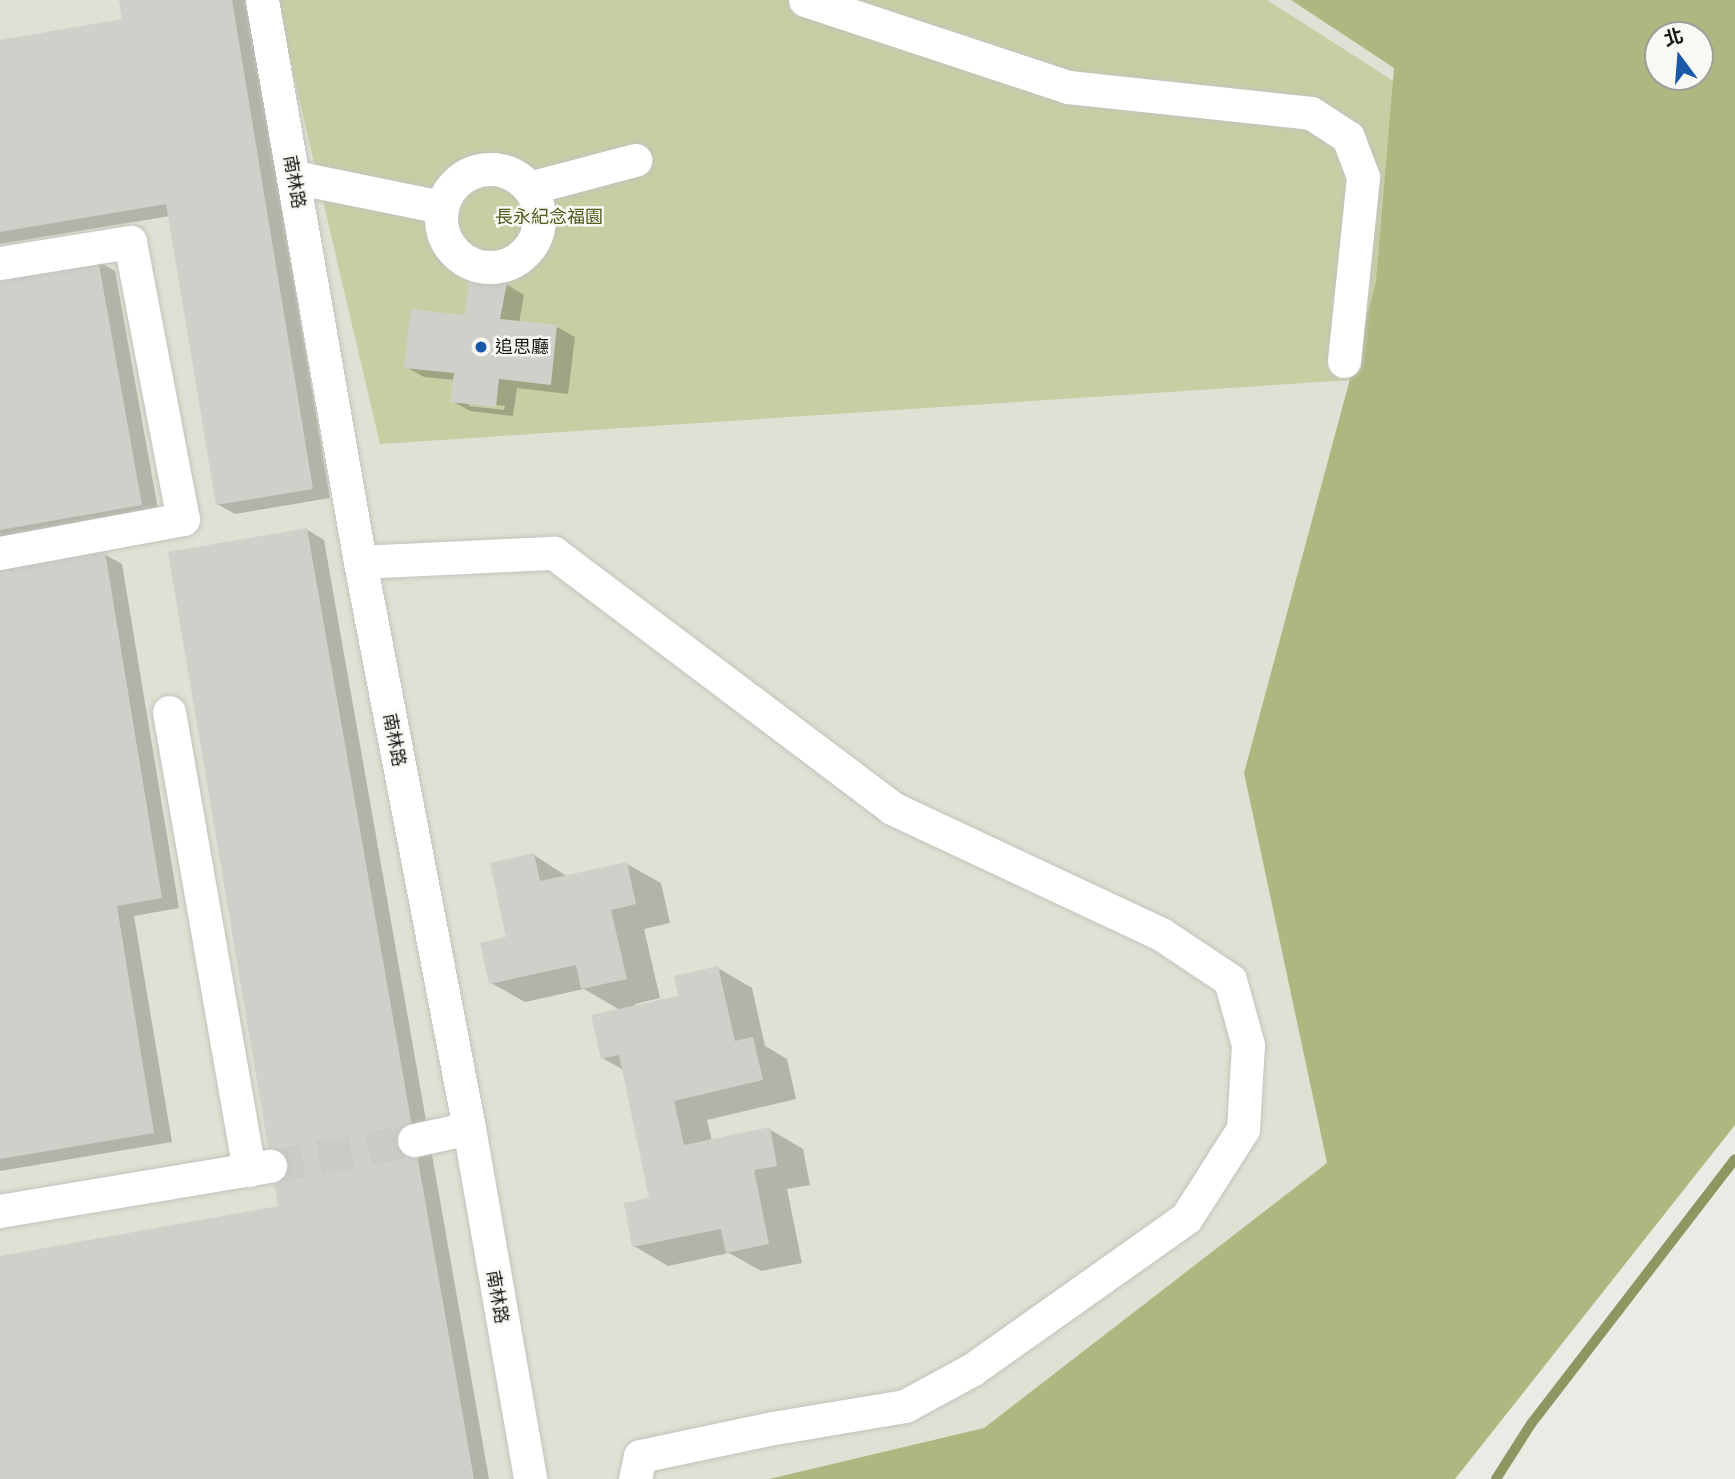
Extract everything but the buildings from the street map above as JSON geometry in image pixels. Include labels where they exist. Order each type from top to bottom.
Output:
[{"type":"street","name":"南林路","points":[[262,0],[360,562],[469,1128],[530,1479]]},
{"type":"street","points":[[805,0],[1068,87],[1311,113],[1320,119],[1348,138],[1363,177],[1344,361]]},
{"type":"street","points":[[529,188],[635,160]]},
{"type":"street","points":[[504,170],[518,177],[529,188],[539,216],[537,233],[529,248],[517,259],[502,266],[485,267],[469,263],[456,253],[446,240],[441,224],[442,207],[447,192],[473,172],[504,170]]},
{"type":"street","points":[[294,177],[442,207]]},
{"type":"street","points":[[0,262],[130,242],[183,519],[0,553]]},
{"type":"street","points":[[360,562],[554,553],[892,808],[1161,934],[1230,980],[1248,1045],[1242,1129],[1186,1218],[973,1369],[905,1406],[773,1428],[640,1455],[635,1479]]},
{"type":"street","points":[[0,1211],[260,1168],[169,712]]},
{"type":"street","points":[[414,1140],[469,1128]]},
{"type":"shaded area","points":[[0,0],[1291,0],[1394,68],[1376,282],[1244,773],[1327,1163],[984,1428],[769,1479],[0,1479]]},
{"type":"green space","name":"長永紀念福園","points":[[276,0],[1267,0],[1425,101],[1380,378],[380,444]]},
{"type":"green space","points":[[1291,0],[1735,0],[1735,1125],[1455,1479],[769,1479],[984,1428],[1327,1163],[1244,773],[1376,282],[1394,68]]},
{"type":"waterway","points":[[1496,1479],[1531,1424],[1735,1159]]},
{"type":"tunnel","points":[[270,1166],[414,1140]]},
{"type":"place","name":"追思廳","points":[[481,347]]}]
